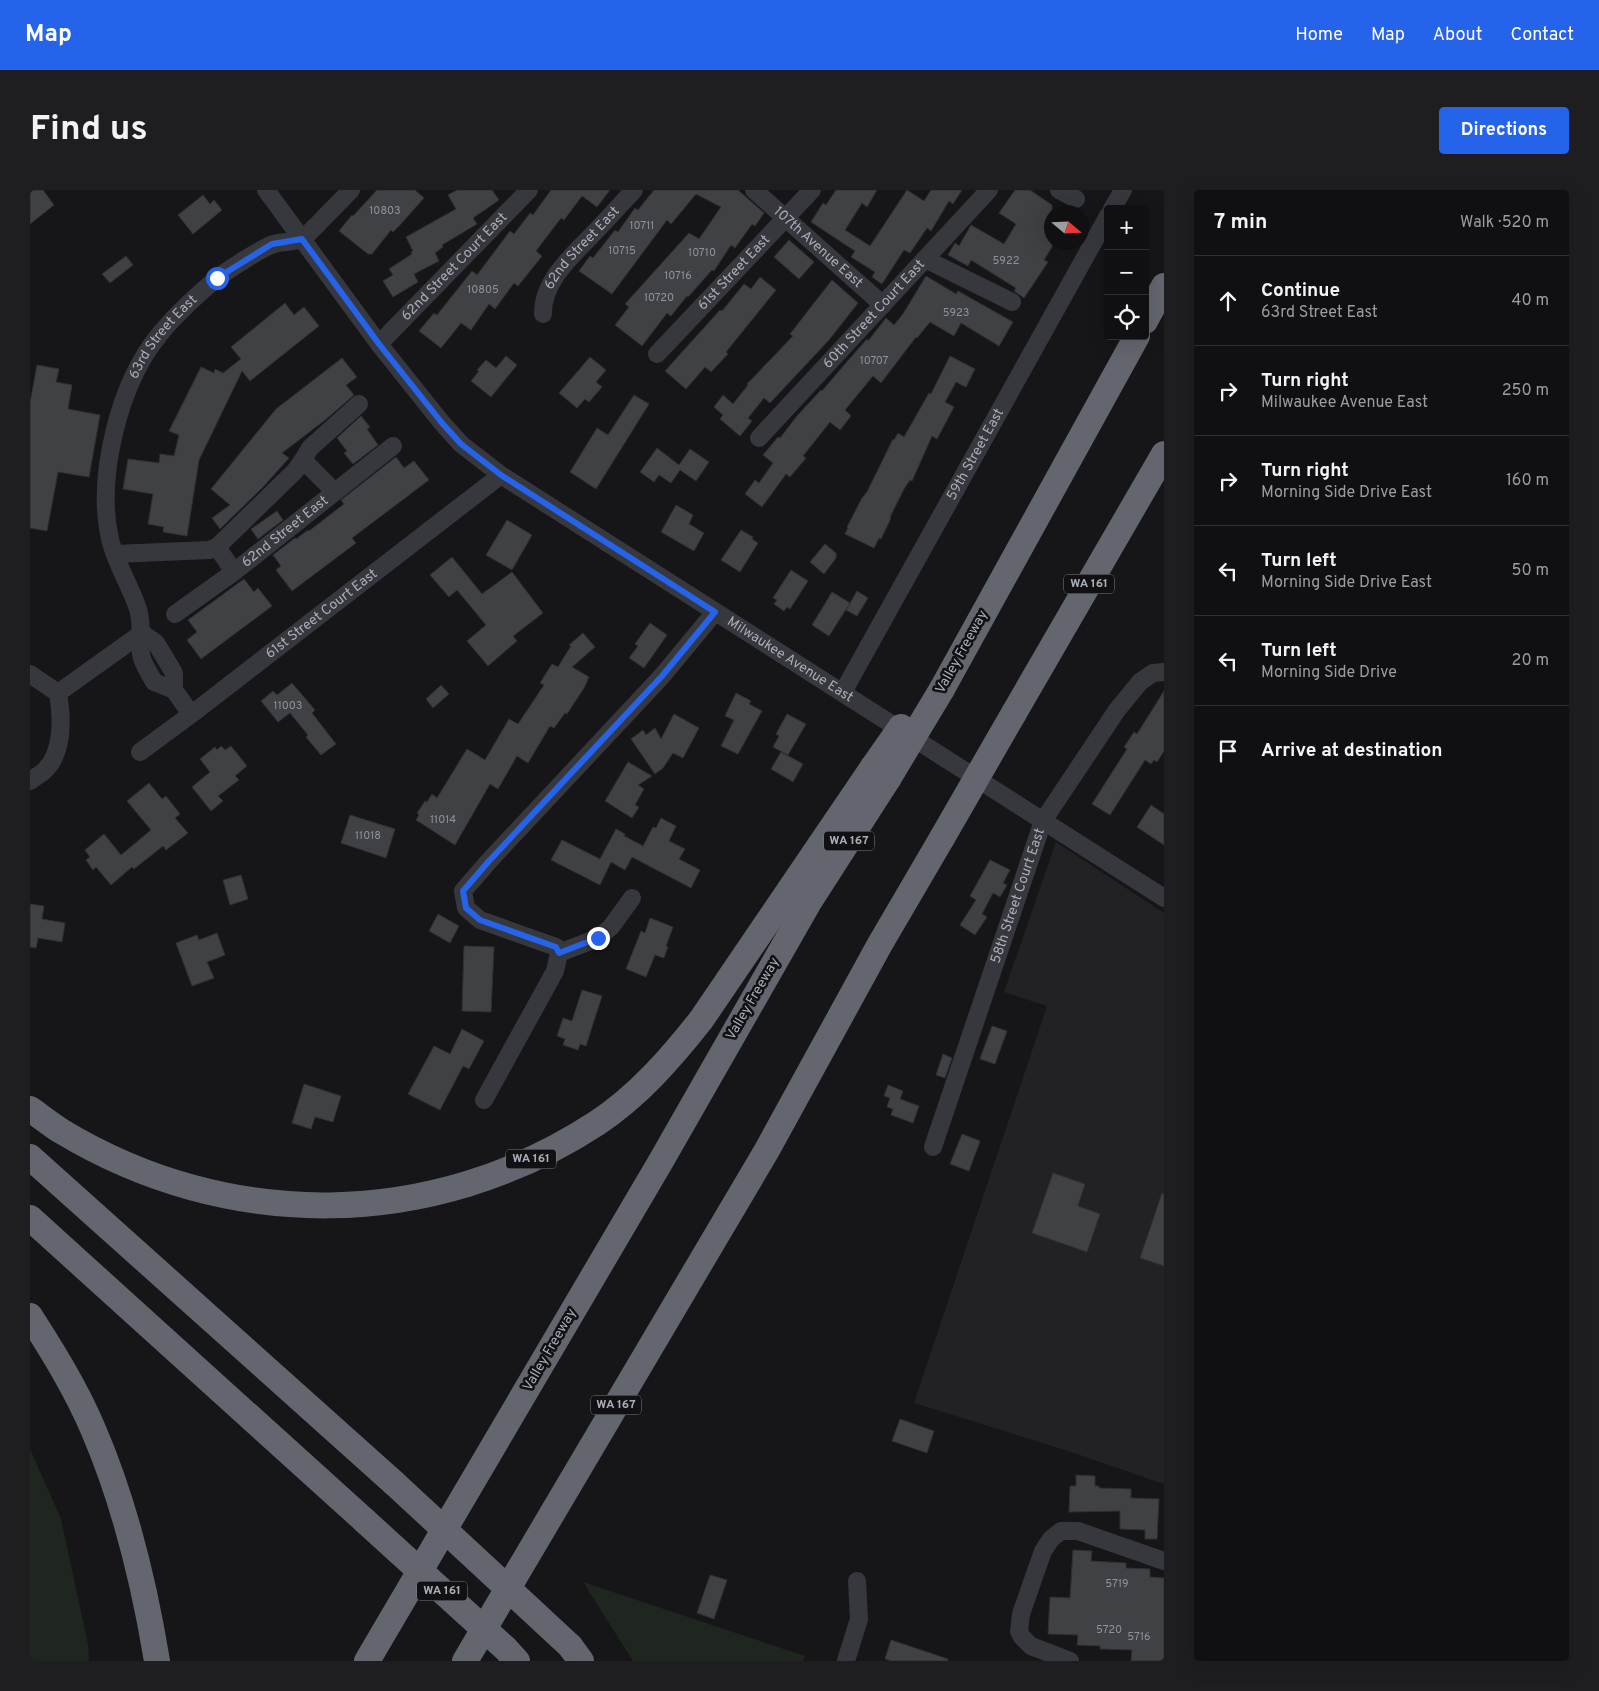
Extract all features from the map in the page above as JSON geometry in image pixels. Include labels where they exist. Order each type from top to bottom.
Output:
[{"type":"highway","points":[[1149,313],[1164,286]]},
{"type":"highway","name":"Valley Freeway","points":[[367,1661],[660,1161],[881,773],[1011,564],[1135,340]]},
{"type":"highway","name":"WA 161","points":[[483,1661],[592,1465],[655,1346],[767,1150],[880,944],[1164,454]]},
{"type":"highway","name":"WA 161","points":[[30,1109],[61,1130],[142,1171],[200,1190],[270,1203],[327,1206],[405,1200],[445,1191],[493,1175],[560,1144],[598,1123],[671,1059],[881,773]]},
{"type":"highway","name":"WA 167","points":[[465,1661],[767,1150]]},
{"type":"highway","points":[[30,1157],[394,1483],[576,1653]]},
{"type":"highway","name":"WA 161","points":[[30,1218],[517,1661]]},
{"type":"highway","points":[[30,1316],[74,1390],[93,1429],[110,1475],[129,1530],[143,1585],[157,1661]]},
{"type":"street","name":"Milwaukee Avenue East","points":[[266,190],[379,344],[442,423],[457,439],[501,475],[1164,898]]},
{"type":"street","points":[[302,239],[351,190]]},
{"type":"street","name":"62nd Street Court East","points":[[379,344],[529,190]]},
{"type":"street","name":"62nd Street East","points":[[543,314],[543,305],[547,292],[562,267],[634,190]]},
{"type":"street","name":"107th Avenue East","points":[[754,190],[883,305]]},
{"type":"street","name":"61st Street East","points":[[657,354],[812,190]]},
{"type":"street","name":"60th Street Court East","points":[[759,438],[989,190]]},
{"type":"street","points":[[1059,190],[1076,199]]},
{"type":"street","points":[[1114,205],[1123,190]]},
{"type":"street","name":"59th Street East","points":[[843,692],[1104,223]]},
{"type":"street","name":"63rd Street East","points":[[142,633],[139,611],[115,554],[110,539],[107,518],[108,464],[115,430],[128,391],[138,368],[158,336],[170,322],[217,278],[272,244],[302,239]]},
{"type":"street","points":[[925,259],[1012,302]]},
{"type":"street","points":[[115,554],[208,550],[217,547],[295,471],[310,448],[359,404]]},
{"type":"street","name":"62nd Street East","points":[[175,614],[234,572],[393,446]]},
{"type":"street","name":"62nd Street East","points":[[303,460],[335,492]]},
{"type":"street","name":"61st Street Court East","points":[[140,752],[501,475]]},
{"type":"street","name":"62nd Street East","points":[[217,547],[234,572]]},
{"type":"street","points":[[484,1100],[555,971],[559,953],[556,947],[480,920],[466,908],[463,891],[662,676],[715,612]]},
{"type":"street","points":[[58,693],[142,633],[156,643],[174,673],[174,690],[191,714]]},
{"type":"street","name":"58th Street Court East","points":[[933,1147],[1043,821],[1117,710],[1140,682],[1158,673]]},
{"type":"street","points":[[30,674],[58,693],[61,712],[59,742],[54,758],[44,771],[30,781]]},
{"type":"street","points":[[559,953],[598,938],[612,927],[632,898]]},
{"type":"street","points":[[1070,1661],[1035,1648],[1022,1637],[1019,1626],[1021,1614],[1043,1551],[1051,1539],[1061,1531],[1078,1530],[1164,1561]]},
{"type":"street","points":[[846,1661],[859,1619],[857,1581]]},
{"type":"shaded area","points":[[1056,842],[1164,913],[1164,1484],[1065,1450],[914,1403],[1047,1006],[1004,992]]},
{"type":"shaded area","points":[[30,1449],[61,1519],[88,1644],[89,1661],[30,1661]]},
{"type":"shaded area","points":[[583,1582],[805,1656],[803,1661],[633,1661]]},
{"type":"building","points":[[30,190],[43,190],[54,205],[30,224]]},
{"type":"building","points":[[377,190],[415,190],[424,198],[393,232],[391,230],[372,254],[368,254],[339,231]]},
{"type":"building","points":[[457,190],[492,190],[499,200],[473,218],[477,224],[442,245],[443,247],[435,253],[439,261],[414,274],[418,282],[393,297],[383,281],[393,275],[389,269],[412,254],[411,252],[413,251],[406,237],[456,209],[448,195]]},
{"type":"building","points":[[551,190],[610,190],[597,207],[582,196],[564,220],[561,218],[536,251],[542,256],[518,286],[514,283],[495,309],[489,304],[471,330],[461,323],[441,348],[419,331],[434,313],[437,315],[472,271],[477,275],[510,231],[514,234],[530,213],[533,215]]},
{"type":"building","points":[[654,190],[738,190],[764,213],[755,226],[752,224],[735,248],[731,245],[714,271],[712,270],[687,296],[671,316],[667,313],[642,346],[615,325],[629,307],[625,304],[689,233],[699,239],[721,207],[696,194],[671,224],[667,220],[612,294],[579,271],[590,256],[593,258],[615,230],[618,232],[635,208],[638,210]]},
{"type":"building","points":[[836,190],[877,190],[867,207],[862,203],[845,230],[870,246],[907,190],[924,201],[931,190],[962,190],[953,204],[949,201],[931,231],[927,228],[910,253],[904,250],[882,284],[872,277],[875,272],[851,257],[855,251],[811,222],[823,203],[826,205]]},
{"type":"building","points":[[1015,190],[1030,190],[1052,205],[1044,205],[1044,250],[1050,250],[1044,260],[1048,262],[1024,298],[1014,291],[1016,288],[971,260],[968,266],[948,255],[955,243],[959,246],[971,225],[1004,244],[1016,224],[999,213]]},
{"type":"building","points":[[203,195],[210,204],[214,200],[222,210],[193,234],[178,215]]},
{"type":"building","points":[[789,240],[814,262],[799,279],[774,257]]},
{"type":"building","points":[[126,256],[133,265],[110,283],[102,274]]},
{"type":"building","points":[[926,276],[956,294],[958,291],[1013,322],[999,346],[961,323],[954,336],[930,322],[916,337],[881,383],[873,376],[845,410],[851,416],[840,430],[830,422],[803,456],[806,458],[790,477],[786,474],[762,507],[745,494],[755,480],[759,483],[773,463],[763,455],[867,339],[868,341],[886,318],[894,325],[903,314]]},
{"type":"building","points":[[760,277],[776,290],[726,352],[728,354],[711,372],[705,367],[686,389],[665,371],[720,310],[722,311],[744,284],[751,289]]},
{"type":"building","points":[[832,280],[858,303],[829,340],[770,403],[764,398],[748,418],[752,421],[740,436],[720,419],[723,415],[714,407],[723,395],[733,404],[747,384],[793,336],[790,334]]},
{"type":"building","points":[[285,303],[294,315],[304,307],[319,326],[250,381],[242,371],[199,460],[187,536],[163,532],[164,527],[148,524],[153,494],[123,489],[128,459],[159,463],[160,454],[174,456],[179,435],[169,431],[201,367],[214,373],[215,369],[223,373],[241,359],[231,347]]},
{"type":"building","points":[[506,356],[517,365],[491,397],[471,381],[479,371],[477,370],[486,360],[496,368]]},
{"type":"building","points":[[950,356],[975,369],[966,387],[956,382],[945,402],[954,407],[937,439],[932,436],[912,481],[910,480],[904,489],[881,539],[879,538],[874,548],[845,534],[893,439],[898,433],[904,437],[929,393],[931,394]]},
{"type":"building","points":[[590,357],[606,370],[596,382],[602,387],[589,402],[585,399],[577,408],[559,393]]},
{"type":"building","points":[[342,358],[357,377],[346,385],[354,395],[282,453],[289,458],[263,487],[220,529],[212,518],[230,505],[211,489],[276,409]]},
{"type":"building","points":[[37,365],[59,369],[56,382],[72,385],[68,409],[100,415],[89,477],[58,472],[47,531],[30,528],[30,403]]},
{"type":"building","points":[[634,395],[649,404],[596,489],[570,472],[597,428],[608,435]]},
{"type":"building","points":[[361,416],[370,427],[367,429],[378,445],[353,464],[344,453],[347,451],[337,438]]},
{"type":"building","points":[[657,448],[679,465],[690,449],[709,462],[696,481],[680,470],[671,483],[659,475],[654,482],[640,472]]},
{"type":"building","points":[[396,457],[404,468],[414,461],[429,480],[352,538],[356,543],[292,591],[276,570],[281,566],[273,555],[295,538],[309,531],[344,504],[341,500]]},
{"type":"building","points":[[676,505],[693,515],[689,524],[704,533],[694,551],[661,532]]},
{"type":"building","points":[[277,511],[283,520],[258,539],[251,529]]},
{"type":"building","points":[[507,520],[532,535],[512,570],[486,555]]},
{"type":"building","points":[[741,530],[753,537],[752,539],[758,543],[740,572],[721,560]]},
{"type":"building","points":[[825,544],[836,553],[836,558],[824,574],[810,562]]},
{"type":"building","points":[[452,557],[482,594],[512,572],[543,613],[513,636],[517,641],[488,666],[467,641],[486,625],[457,590],[449,597],[430,575]]},
{"type":"building","points":[[791,570],[808,581],[790,609],[787,607],[784,611],[774,604],[777,600],[773,598]]},
{"type":"building","points":[[244,579],[254,592],[258,588],[272,606],[201,659],[187,640],[197,632],[188,620]]},
{"type":"building","points":[[857,591],[868,598],[857,616],[846,610]]},
{"type":"building","points":[[832,592],[850,603],[829,636],[812,625]]},
{"type":"building","points":[[650,623],[667,635],[644,668],[629,658],[638,646],[635,644]]},
{"type":"building","points":[[583,633],[595,647],[572,667],[589,677],[584,688],[567,714],[565,713],[554,728],[550,726],[528,763],[517,756],[498,789],[490,784],[455,845],[416,820],[419,815],[417,813],[425,801],[427,802],[432,794],[437,798],[467,749],[485,760],[509,719],[518,724],[544,685],[540,683],[552,664],[558,667],[571,646],[569,645]]},
{"type":"building","points":[[292,683],[315,710],[312,713],[336,744],[321,755],[290,713],[278,722],[261,701],[273,691],[277,695]]},
{"type":"building","points":[[441,685],[449,694],[433,708],[426,699]]},
{"type":"building","points":[[1164,691],[1164,751],[1157,762],[1154,760],[1151,764],[1145,760],[1110,815],[1092,804],[1127,749],[1124,747],[1134,732],[1137,734]]},
{"type":"building","points":[[736,693],[751,701],[749,704],[762,711],[738,754],[721,746],[734,720],[725,716]]},
{"type":"building","points":[[674,714],[699,728],[683,758],[673,753],[663,768],[655,774],[631,739],[643,730],[646,735],[655,728],[661,739]]},
{"type":"building","points":[[787,714],[806,724],[788,755],[773,747],[779,736],[776,734]]},
{"type":"building","points":[[221,746],[225,750],[231,746],[247,766],[235,776],[239,780],[218,796],[223,801],[211,811],[192,787],[210,772],[200,759],[215,747],[217,750]]},
{"type":"building","points":[[781,752],[803,764],[793,782],[771,769]]},
{"type":"building","points":[[628,762],[652,776],[638,785],[644,789],[635,805],[639,807],[632,818],[605,801]]},
{"type":"building","points":[[149,783],[162,799],[166,796],[180,814],[175,818],[188,833],[166,850],[163,846],[134,869],[132,867],[111,885],[96,867],[93,870],[86,860],[90,857],[85,850],[104,834],[121,855],[151,830],[127,801]]},
{"type":"building","points":[[1151,805],[1164,814],[1164,845],[1137,827]]},
{"type":"building","points":[[350,815],[395,829],[386,858],[341,843]]},
{"type":"building","points":[[661,818],[676,826],[669,841],[685,849],[679,859],[700,870],[691,888],[632,857],[625,870],[611,862],[600,885],[551,860],[562,840],[600,859],[616,829],[625,834],[624,836],[643,846],[653,827],[656,828]]},
{"type":"building","points":[[990,860],[1010,870],[1003,883],[1007,885],[1000,897],[993,893],[982,914],[987,917],[975,935],[960,925],[976,900],[970,896]]},
{"type":"building","points":[[241,875],[248,899],[230,905],[223,880]]},
{"type":"building","points":[[30,904],[44,906],[42,919],[65,923],[62,942],[38,938],[36,948],[30,947]]},
{"type":"building","points":[[438,914],[459,926],[450,943],[429,931]]},
{"type":"building","points":[[650,918],[673,927],[664,958],[655,955],[646,977],[626,969],[641,931],[645,933]]},
{"type":"building","points":[[217,933],[225,955],[207,962],[214,978],[192,986],[176,943],[197,935],[199,940]]},
{"type":"building","points":[[464,946],[494,947],[491,1012],[462,1011]]},
{"type":"building","points":[[582,990],[602,996],[586,1046],[580,1044],[578,1050],[563,1045],[565,1039],[557,1036],[563,1018],[572,1021]]},
{"type":"building","points":[[992,1026],[1007,1031],[995,1064],[980,1059]]},
{"type":"building","points":[[462,1029],[484,1041],[469,1069],[463,1066],[440,1110],[408,1094],[434,1046],[450,1054]]},
{"type":"building","points":[[943,1054],[952,1058],[945,1078],[936,1075]]},
{"type":"building","points":[[304,1084],[341,1096],[333,1122],[315,1117],[311,1129],[292,1123]]},
{"type":"building","points":[[888,1085],[903,1091],[900,1099],[919,1106],[913,1123],[891,1115],[893,1109],[887,1107],[890,1098],[884,1096]]},
{"type":"building","points":[[962,1134],[980,1141],[969,1171],[950,1164]]},
{"type":"building","points":[[1053,1173],[1085,1184],[1078,1206],[1100,1214],[1087,1252],[1032,1233]]},
{"type":"building","points":[[1162,1193],[1164,1194],[1164,1266],[1140,1258]]},
{"type":"building","points":[[900,1419],[934,1431],[927,1453],[892,1441]]},
{"type":"building","points":[[1076,1475],[1095,1476],[1095,1486],[1099,1486],[1099,1488],[1131,1489],[1131,1498],[1159,1499],[1157,1539],[1145,1539],[1145,1530],[1120,1529],[1120,1511],[1069,1512],[1070,1486],[1076,1486]]},
{"type":"building","points":[[1073,1550],[1092,1551],[1091,1561],[1126,1563],[1126,1568],[1150,1569],[1150,1577],[1164,1578],[1164,1661],[1131,1661],[1132,1650],[1100,1649],[1100,1646],[1077,1645],[1078,1635],[1048,1634],[1050,1597],[1070,1598]]},
{"type":"building","points":[[710,1575],[727,1580],[714,1619],[697,1613]]},
{"type":"building","points":[[891,1640],[948,1659],[948,1661],[892,1661],[885,1659]]},
{"type":"route","points":[[217,278],[272,244],[302,239],[379,344],[461,444],[501,475],[715,612],[662,676],[463,891],[466,908],[480,920],[556,947],[559,953],[598,938]]}]
